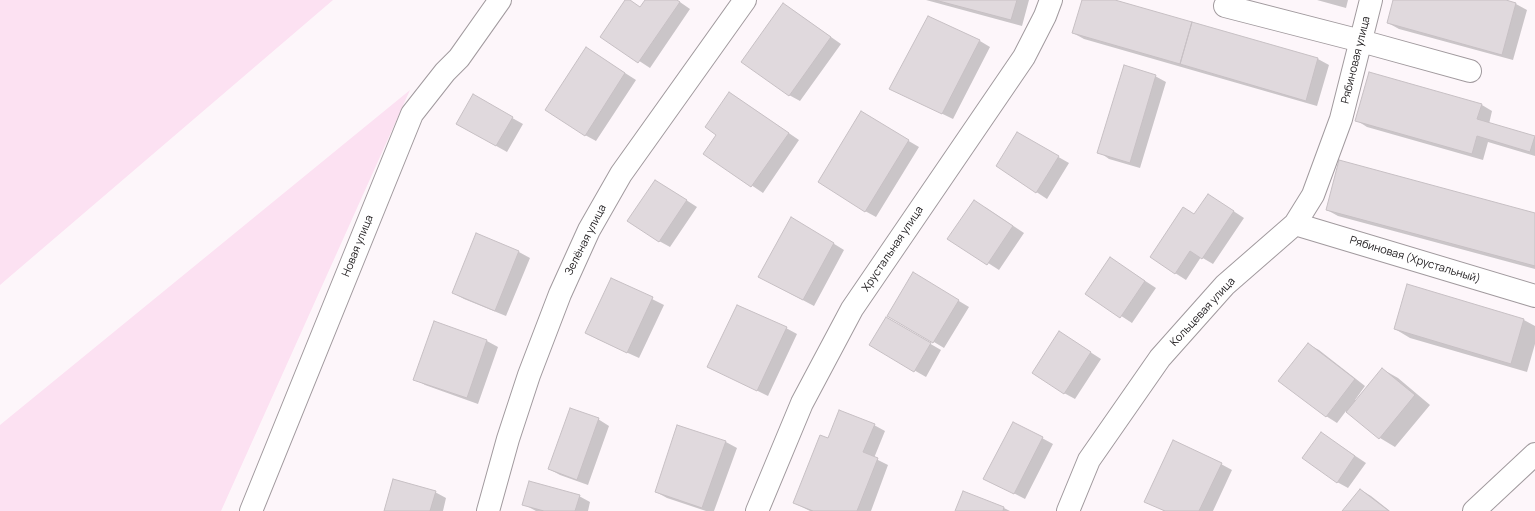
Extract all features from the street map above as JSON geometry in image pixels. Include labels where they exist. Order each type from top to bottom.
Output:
[{"type":"street","name":"Новая улица","points":[[251,511],[412,114],[445,72],[459,58],[500,0]]},
{"type":"street","name":"Зелёная улица","points":[[488,511],[508,439],[529,375],[560,294],[589,230],[621,174],[745,0]]},
{"type":"street","name":"Хрустальная улица","points":[[757,511],[802,403],[852,309],[1024,57],[1045,16],[1051,0]]},
{"type":"street","name":"Рябиновая улица","points":[[1341,119],[1371,0]]},
{"type":"street","points":[[1225,6],[1470,71]]},
{"type":"street","name":"Кольцевая улица","points":[[1068,511],[1089,460],[1160,358],[1225,285],[1296,224],[1313,195],[1341,119]]},
{"type":"street","name":"Рябиновая (Хрустальный)","points":[[1296,224],[1535,296]]},
{"type":"street","points":[[1474,511],[1535,454]]},
{"type":"shaded area","points":[[0,0],[333,0],[0,285]]},
{"type":"shaded area","points":[[410,90],[221,511],[0,511],[0,425]]},
{"type":"building","points":[[625,0],[630,0],[640,7],[645,0],[677,0],[680,2],[638,63],[600,37]]},
{"type":"building","points":[[935,0],[1017,0],[1011,20]]},
{"type":"building","points":[[1082,0],[1115,0],[1192,22],[1180,64],[1072,33]]},
{"type":"building","points":[[1393,0],[1506,0],[1516,3],[1502,55],[1387,23]]},
{"type":"building","points":[[783,3],[831,37],[789,96],[741,62]]},
{"type":"building","points":[[928,16],[980,40],[942,114],[889,89]]},
{"type":"building","points":[[1192,22],[1318,58],[1306,101],[1180,64]]},
{"type":"building","points":[[586,47],[625,73],[585,136],[545,110]]},
{"type":"building","points":[[1124,65],[1156,75],[1130,163],[1097,153]]},
{"type":"building","points":[[1369,72],[1482,104],[1477,119],[1535,136],[1530,152],[1477,136],[1472,154],[1355,121]]},
{"type":"building","points":[[729,92],[789,133],[751,187],[703,154],[716,135],[705,127]]},
{"type":"building","points":[[473,94],[513,117],[496,146],[456,124]]},
{"type":"building","points":[[861,111],[909,140],[865,212],[818,182]]},
{"type":"building","points":[[1017,132],[1059,156],[1036,193],[996,166]]},
{"type":"building","points":[[1339,160],[1535,213],[1535,266],[1326,210]]},
{"type":"building","points":[[655,180],[687,200],[659,242],[627,221]]},
{"type":"building","points":[[1208,194],[1234,211],[1202,259],[1190,251],[1175,274],[1150,257],[1183,207],[1194,214]]},
{"type":"building","points":[[974,200],[1013,226],[987,265],[947,239]]},
{"type":"building","points":[[791,217],[834,243],[803,300],[758,277]]},
{"type":"building","points":[[476,233],[519,251],[495,311],[452,293]]},
{"type":"building","points":[[1110,257],[1145,281],[1120,318],[1085,294]]},
{"type":"building","points":[[913,272],[959,300],[933,343],[887,316]]},
{"type":"building","points":[[611,278],[653,297],[627,353],[585,333]]},
{"type":"building","points":[[1407,284],[1524,319],[1511,364],[1394,329]]},
{"type":"building","points":[[737,305],[787,327],[757,391],[707,367]]},
{"type":"building","points":[[886,317],[931,343],[914,372],[869,345]]},
{"type":"building","points":[[434,321],[487,340],[467,398],[413,380]]},
{"type":"building","points":[[1059,331],[1091,352],[1064,394],[1032,373]]},
{"type":"building","points":[[1308,343],[1355,379],[1326,417],[1278,381]]},
{"type":"building","points":[[1382,368],[1415,395],[1379,439],[1346,412]]},
{"type":"building","points":[[570,408],[599,418],[577,480],[548,469]]},
{"type":"building","points":[[839,410],[875,424],[863,452],[878,458],[857,511],[813,511],[793,503],[820,435],[828,438]]},
{"type":"building","points":[[1013,422],[1043,437],[1014,494],[983,479]]},
{"type":"building","points":[[677,425],[726,441],[702,508],[655,492]]},
{"type":"building","points":[[1321,432],[1355,456],[1337,483],[1302,458]]},
{"type":"building","points":[[1173,440],[1222,463],[1199,511],[1165,511],[1144,502]]},
{"type":"building","points":[[393,479],[436,491],[430,511],[384,511]]},
{"type":"building","points":[[529,481],[580,495],[575,511],[544,511],[522,505]]},
{"type":"building","points":[[1360,489],[1389,511],[1342,511]]},
{"type":"building","points":[[963,491],[1004,507],[1003,511],[955,511]]}]
